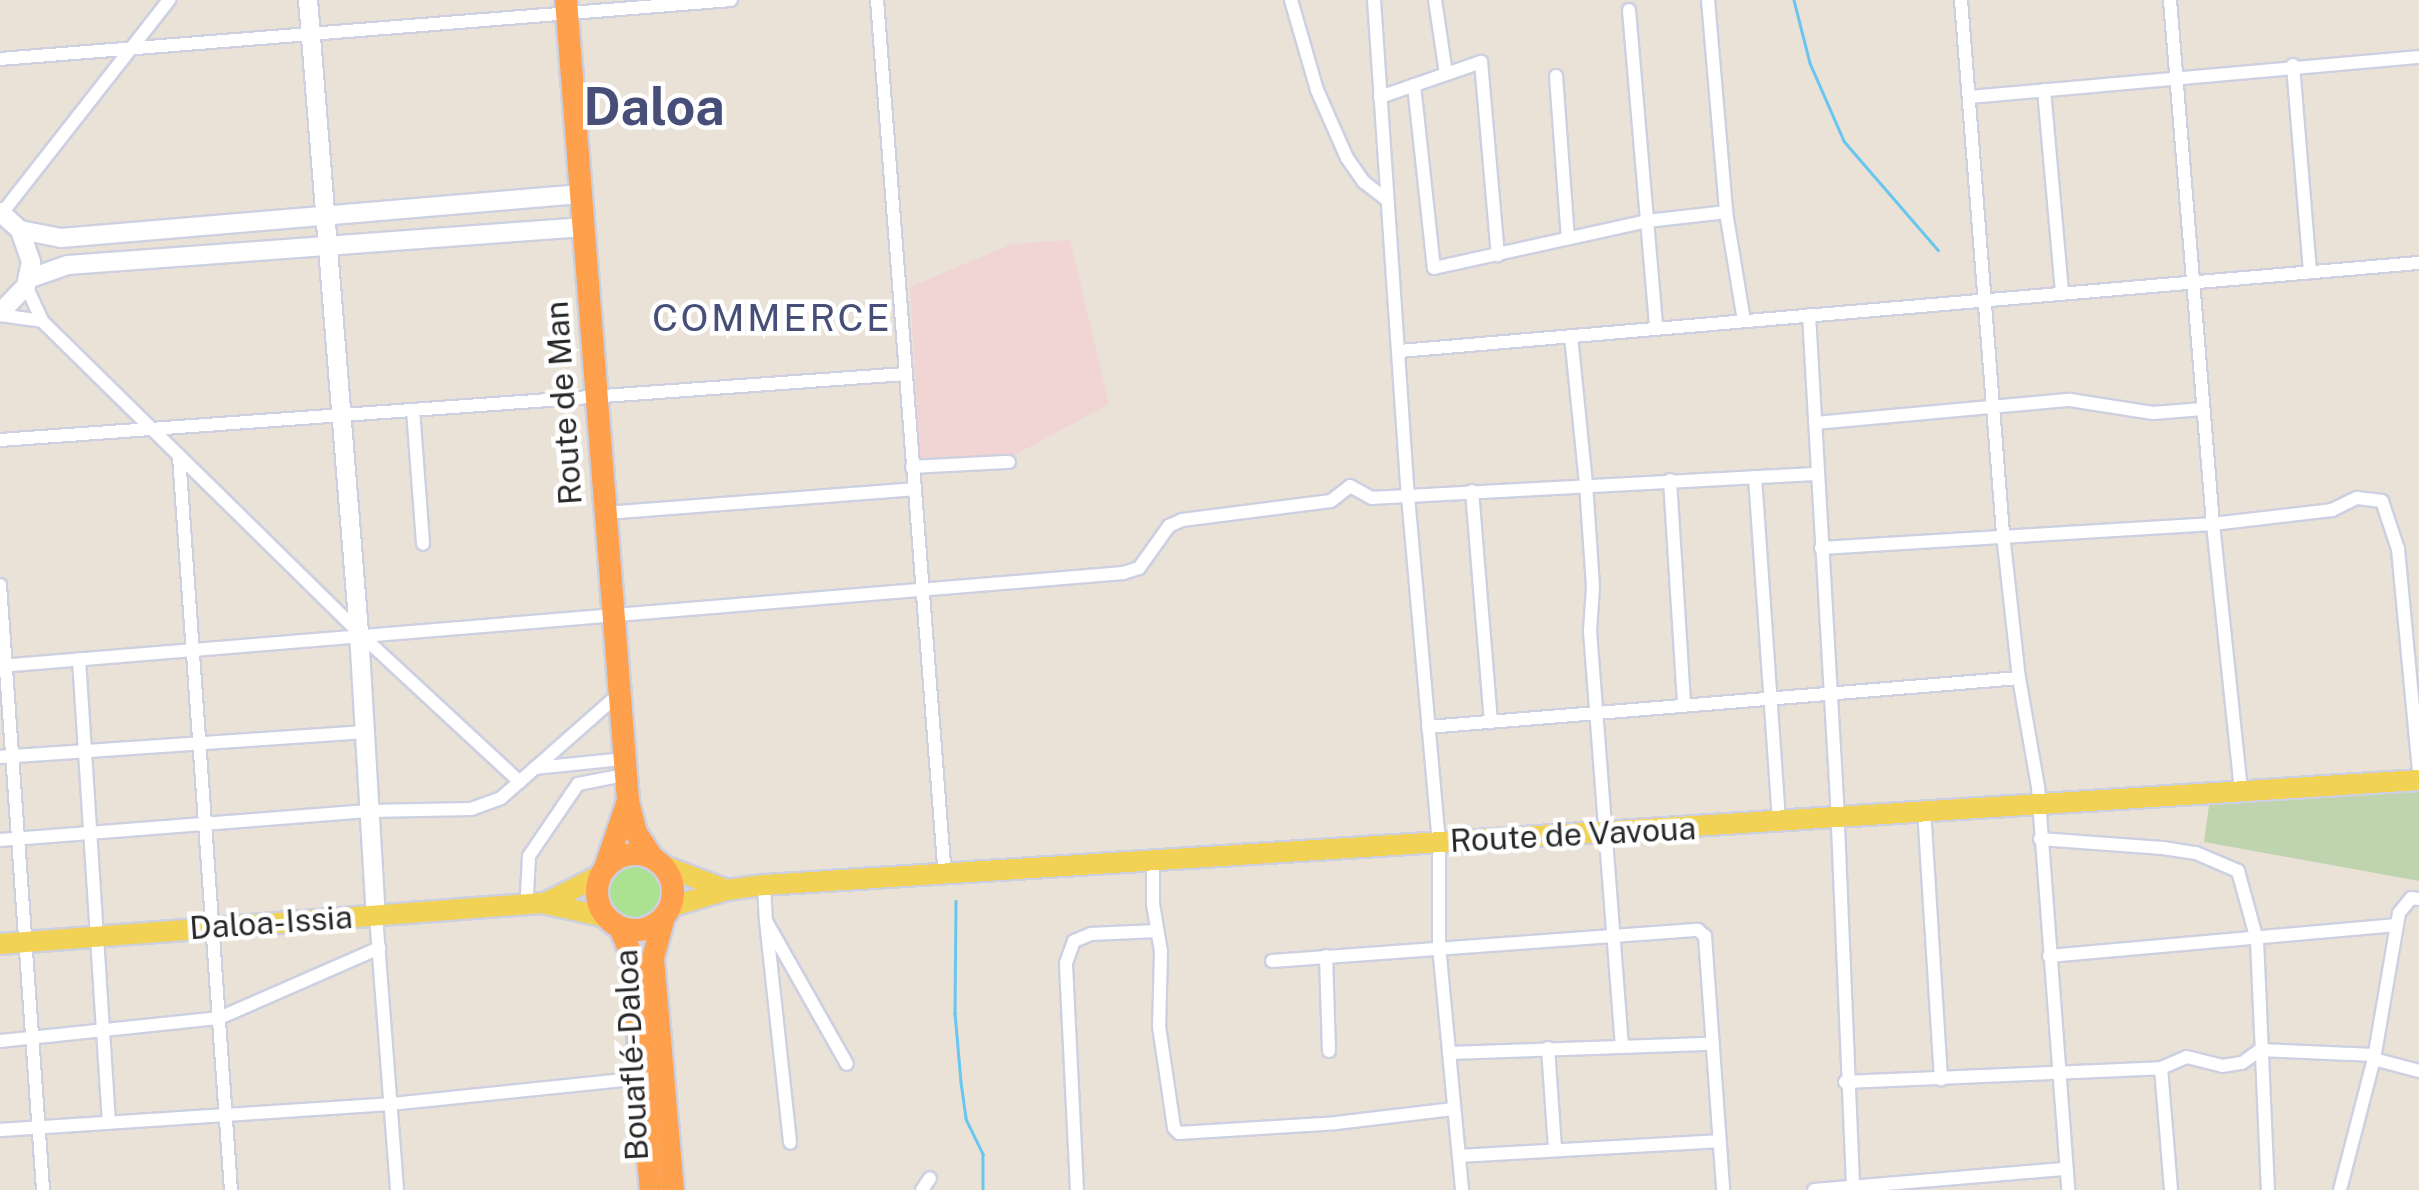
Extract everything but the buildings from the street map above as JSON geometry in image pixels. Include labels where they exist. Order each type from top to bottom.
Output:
[{"type":"highway","name":"Route de Man","points":[[566,5],[619,694],[617,765],[628,801]]},
{"type":"highway","points":[[628,801],[636,833],[672,886],[667,912],[644,930],[613,923],[596,892],[628,801]]},
{"type":"highway","points":[[603,871],[631,854],[658,862]]},
{"type":"highway","name":"Bouaflé-Daloa","points":[[667,912],[652,958],[673,1190]]},
{"type":"highway","name":"Bouaflé-Daloa","points":[[613,923],[631,954],[651,1190]]},
{"type":"main road","name":"Route de Vavoua","points":[[667,912],[727,890],[764,885],[946,877],[1153,858],[1779,823],[1924,809],[2039,807],[2419,780]]},
{"type":"main road","points":[[658,862],[727,890]]},
{"type":"main road","points":[[535,898],[603,871]]},
{"type":"main road","points":[[535,898],[613,923]]},
{"type":"main road","name":"Daloa-Issia","points":[[0,944],[376,916],[535,898]]},
{"type":"street","points":[[169,0],[1,213],[20,230],[28,245],[27,283],[42,321],[359,633],[520,782]]},
{"type":"street","points":[[308,0],[359,633],[368,811],[398,1190]]},
{"type":"street","points":[[0,59],[312,35],[566,5],[731,0]]},
{"type":"street","points":[[877,0],[946,877]]},
{"type":"street","points":[[1291,0],[1317,90],[1347,158],[1364,182],[1388,200]]},
{"type":"street","points":[[1374,0],[1408,496],[1439,843],[1439,946],[1462,1190]]},
{"type":"street","points":[[1435,0],[1446,74]]},
{"type":"street","points":[[1708,0],[1726,212],[1744,321]]},
{"type":"street","points":[[1961,0],[2003,534],[2039,807],[2068,1190]]},
{"type":"street","points":[[2170,0],[2213,524],[2242,792]]},
{"type":"street","points":[[1629,10],[1656,328]]},
{"type":"street","points":[[1970,98],[2176,75],[2419,57]]},
{"type":"street","points":[[1380,97],[1482,64],[1498,256]]},
{"type":"street","points":[[2292,65],[2310,272]]},
{"type":"street","points":[[1556,76],[1568,239]]},
{"type":"street","points":[[1414,85],[1433,267],[1647,222],[1726,212]]},
{"type":"street","points":[[2044,90],[2062,293]]},
{"type":"street","points":[[20,230],[62,238],[581,194]]},
{"type":"street","points":[[0,314],[14,303],[27,283],[68,265],[584,227]]},
{"type":"street","points":[[1400,351],[2419,263]]},
{"type":"street","points":[[0,314],[42,321]]},
{"type":"street","points":[[1809,315],[1838,819],[1845,1082],[1853,1188]]},
{"type":"street","points":[[1571,336],[1586,484],[1603,832],[1622,1046]]},
{"type":"street","points":[[0,440],[905,374]]},
{"type":"street","points":[[1814,423],[2070,400],[2152,413],[2203,409]]},
{"type":"street","points":[[413,410],[423,544]]},
{"type":"street","points":[[179,456],[231,1190]]},
{"type":"street","points":[[912,467],[1008,462]]},
{"type":"street","points":[[3,666],[359,633],[613,618],[1132,572],[1169,526],[1182,520],[1331,501],[1350,486],[1372,498],[1817,474]]},
{"type":"street","points":[[1755,476],[1779,823]]},
{"type":"street","points":[[1670,480],[1684,705]]},
{"type":"street","points":[[605,512],[914,488]]},
{"type":"street","points":[[1472,490],[1491,722]]},
{"type":"street","points":[[1821,548],[2213,524],[2332,510],[2357,498],[2382,501],[2398,549],[2412,615],[2419,770]]},
{"type":"street","points":[[0,585],[7,757],[20,839],[43,1190]]},
{"type":"street","points":[[80,660],[109,1122]]},
{"type":"street","points":[[1428,727],[2019,678]]},
{"type":"street","points":[[0,840],[206,827],[368,811],[471,808],[501,798],[619,694]]},
{"type":"street","points":[[7,757],[363,732]]},
{"type":"street","points":[[535,768],[617,765]]},
{"type":"street","points":[[535,898],[529,856],[578,784],[617,765]]},
{"type":"street","points":[[1924,809],[1941,1079]]},
{"type":"street","points":[[2040,839],[2128,843],[2196,853],[2238,871],[2258,940],[2268,1190]]},
{"type":"street","points":[[1153,858],[1159,1026],[1174,1128],[1179,1133],[1336,1123],[1453,1109]]},
{"type":"street","points":[[764,885],[790,1143]]},
{"type":"street","points":[[2340,1190],[2374,1057],[2397,925],[2406,902],[2419,900]]},
{"type":"street","points":[[766,920],[847,1064]]},
{"type":"street","points":[[2049,956],[2397,925]]},
{"type":"street","points":[[1272,961],[1698,930],[1706,936],[1724,1190]]},
{"type":"street","points":[[1077,1190],[1066,963],[1074,941],[1091,934],[1157,932]]},
{"type":"street","points":[[0,1041],[219,1018],[378,948]]},
{"type":"street","points":[[1326,956],[1329,1051]]},
{"type":"street","points":[[1449,1053],[1713,1044]]},
{"type":"street","points":[[1548,1048],[1555,1150]]},
{"type":"street","points":[[1845,1082],[2161,1068],[2186,1057],[2231,1065],[2260,1050],[2374,1057],[2419,1071]]},
{"type":"street","points":[[2161,1068],[2170,1190]]},
{"type":"street","points":[[0,1130],[391,1104],[642,1078]]},
{"type":"street","points":[[1460,1156],[1720,1141]]},
{"type":"street","points":[[1814,1190],[2066,1169]]},
{"type":"shaded area","points":[[1070,240],[1109,404],[1013,456],[920,462],[910,287],[1012,244]]},
{"type":"green space","points":[[2419,792],[2419,881],[2204,842],[2209,805]]},
{"type":"green space","points":[[634,861],[656,870],[665,892],[656,914],[634,923],[612,914],[603,892],[612,870]]},
{"type":"waterway","points":[[1794,0],[1810,63],[1844,141],[1938,250]]},
{"type":"waterway","points":[[956,901],[955,1013],[961,1082],[966,1119],[983,1154],[983,1190]]},
{"type":"district","name":"Daloa","points":[[654,107]]},
{"type":"district","name":"COMMERCE","points":[[772,318]]}]
